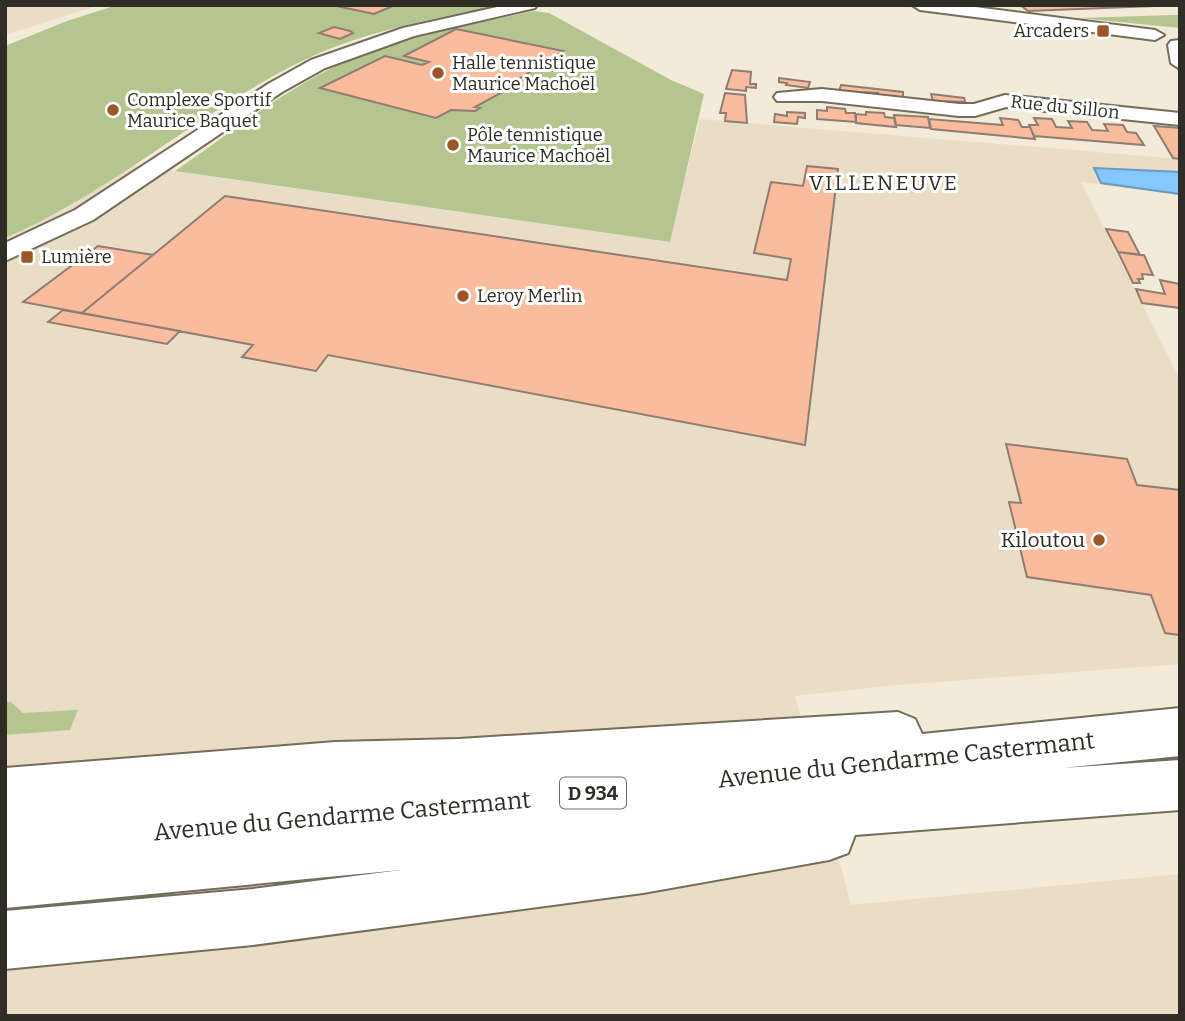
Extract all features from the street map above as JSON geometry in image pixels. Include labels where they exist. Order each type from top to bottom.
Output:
[{"type":"main road","points":[[5,253],[84,215],[275,88],[318,64],[409,32],[529,5]]},
{"type":"main road","points":[[920,5],[1155,35],[1164,33],[1179,47]]},
{"type":"main road","name":"Rue du Sillon","points":[[784,97],[822,95],[959,110],[975,110],[1005,101],[1180,119]]},
{"type":"main road","points":[[5,794],[335,767],[459,764],[1180,718]]},
{"type":"main road","name":"Avenue du Gendarme Castermant","points":[[5,845],[436,809],[1180,732]]},
{"type":"main road","name":"Avenue du Gendarme Castermant","points":[[5,881],[434,839],[1031,798],[1180,785]]},
{"type":"main road","points":[[1084,794],[1180,797]]},
{"type":"main road","points":[[5,940],[253,917],[643,866],[1031,798]]},
{"type":"shaded area","points":[[5,5],[100,5],[5,35]]},
{"type":"shaded area","points":[[700,119],[1180,159],[1180,195],[1081,182],[1180,380],[1180,664],[897,685],[795,696],[851,905],[1180,874],[1180,1016],[5,1016],[5,238],[64,210],[133,165],[669,242]]},
{"type":"green space","name":"Complexe Sportif Maurice Baquet","points":[[117,5],[500,5],[394,28],[317,54],[255,86],[79,200],[5,238],[5,46],[67,21]]},
{"type":"green space","name":"Pôle tennistique Maurice Machoël","points":[[534,11],[549,13],[671,80],[704,94],[670,242],[175,171],[277,100],[342,63],[412,38]]},
{"type":"green space","points":[[1172,15],[1180,15],[1180,28],[1079,18]]},
{"type":"green space","points":[[5,702],[11,702],[23,713],[78,710],[70,730],[5,735]]},
{"type":"water","points":[[1094,168],[1180,172],[1180,194],[1101,183]]},
{"type":"building","points":[[332,5],[395,5],[374,14]]},
{"type":"building","points":[[1020,5],[1153,5],[1155,6],[1028,11]]},
{"type":"building","points":[[334,27],[353,33],[340,39],[319,33]]},
{"type":"building","name":"Halle tennistique Maurice Machoël","points":[[456,29],[563,51],[514,82],[519,83],[475,107],[480,108],[475,111],[451,110],[436,118],[320,88],[385,56],[422,65],[429,62],[404,56]]},
{"type":"building","points":[[732,70],[751,72],[750,84],[756,84],[756,88],[746,87],[746,91],[726,89]]},
{"type":"building","points":[[779,78],[810,82],[808,88],[786,85],[787,83],[779,82]]},
{"type":"building","points":[[841,85],[903,92],[903,98],[878,96],[878,93],[839,91]]},
{"type":"building","points":[[725,93],[745,95],[747,123],[725,121],[726,113],[720,113]]},
{"type":"building","points":[[931,94],[964,98],[965,102],[933,101]]},
{"type":"building","points":[[827,107],[855,113],[856,122],[817,119],[817,110],[827,111]]},
{"type":"building","points":[[787,112],[805,113],[805,118],[798,117],[797,124],[774,122],[775,114],[787,116]]},
{"type":"building","points":[[866,112],[884,113],[885,117],[894,118],[896,127],[856,123],[856,114],[866,115]]},
{"type":"building","points":[[894,115],[928,117],[930,128],[896,125]]},
{"type":"building","points":[[1000,118],[1018,120],[1022,127],[1030,127],[1035,139],[931,129],[929,119],[1003,125]]},
{"type":"building","points":[[1034,118],[1052,119],[1056,127],[1072,128],[1068,121],[1087,122],[1092,130],[1108,131],[1104,124],[1123,125],[1127,132],[1136,133],[1144,145],[1034,136],[1029,125],[1038,125]]},
{"type":"building","points":[[1154,126],[1180,128],[1180,159],[1173,158]]},
{"type":"building","name":"Leroy Merlin","points":[[807,166],[838,169],[805,445],[328,355],[316,371],[242,357],[253,345],[82,313],[225,196],[787,280],[791,259],[754,253],[771,182],[803,186]]},
{"type":"building","points":[[1106,229],[1128,232],[1140,255],[1118,252]]},
{"type":"building","points":[[98,246],[153,255],[82,313],[23,302]]},
{"type":"building","points":[[1118,252],[1144,255],[1153,275],[1142,274],[1143,279],[1138,279],[1140,283],[1133,283]]},
{"type":"building","points":[[1160,280],[1180,284],[1180,308],[1142,303],[1136,289],[1165,294]]},
{"type":"building","points":[[63,310],[180,331],[167,344],[48,322]]},
{"type":"building","name":"Kiloutou","points":[[1006,444],[1127,459],[1137,485],[1180,490],[1180,635],[1165,633],[1151,595],[1027,577],[1009,502],[1021,503]]},
{"type":"place","name":"Arcaders","points":[[1103,31]]},
{"type":"place","name":"Halle tennistique Maurice Machoël","points":[[438,73]]},
{"type":"place","name":"Complexe Sportif Maurice Baquet","points":[[113,110]]},
{"type":"place","name":"Pôle tennistique Maurice Machoël","points":[[453,145]]},
{"type":"place","name":"Lumière","points":[[27,257]]},
{"type":"place","name":"Leroy Merlin","points":[[463,296]]},
{"type":"place","name":"Kiloutou","points":[[1099,540]]},
{"type":"district","name":"VILLENEUVE","points":[[884,183]]}]
